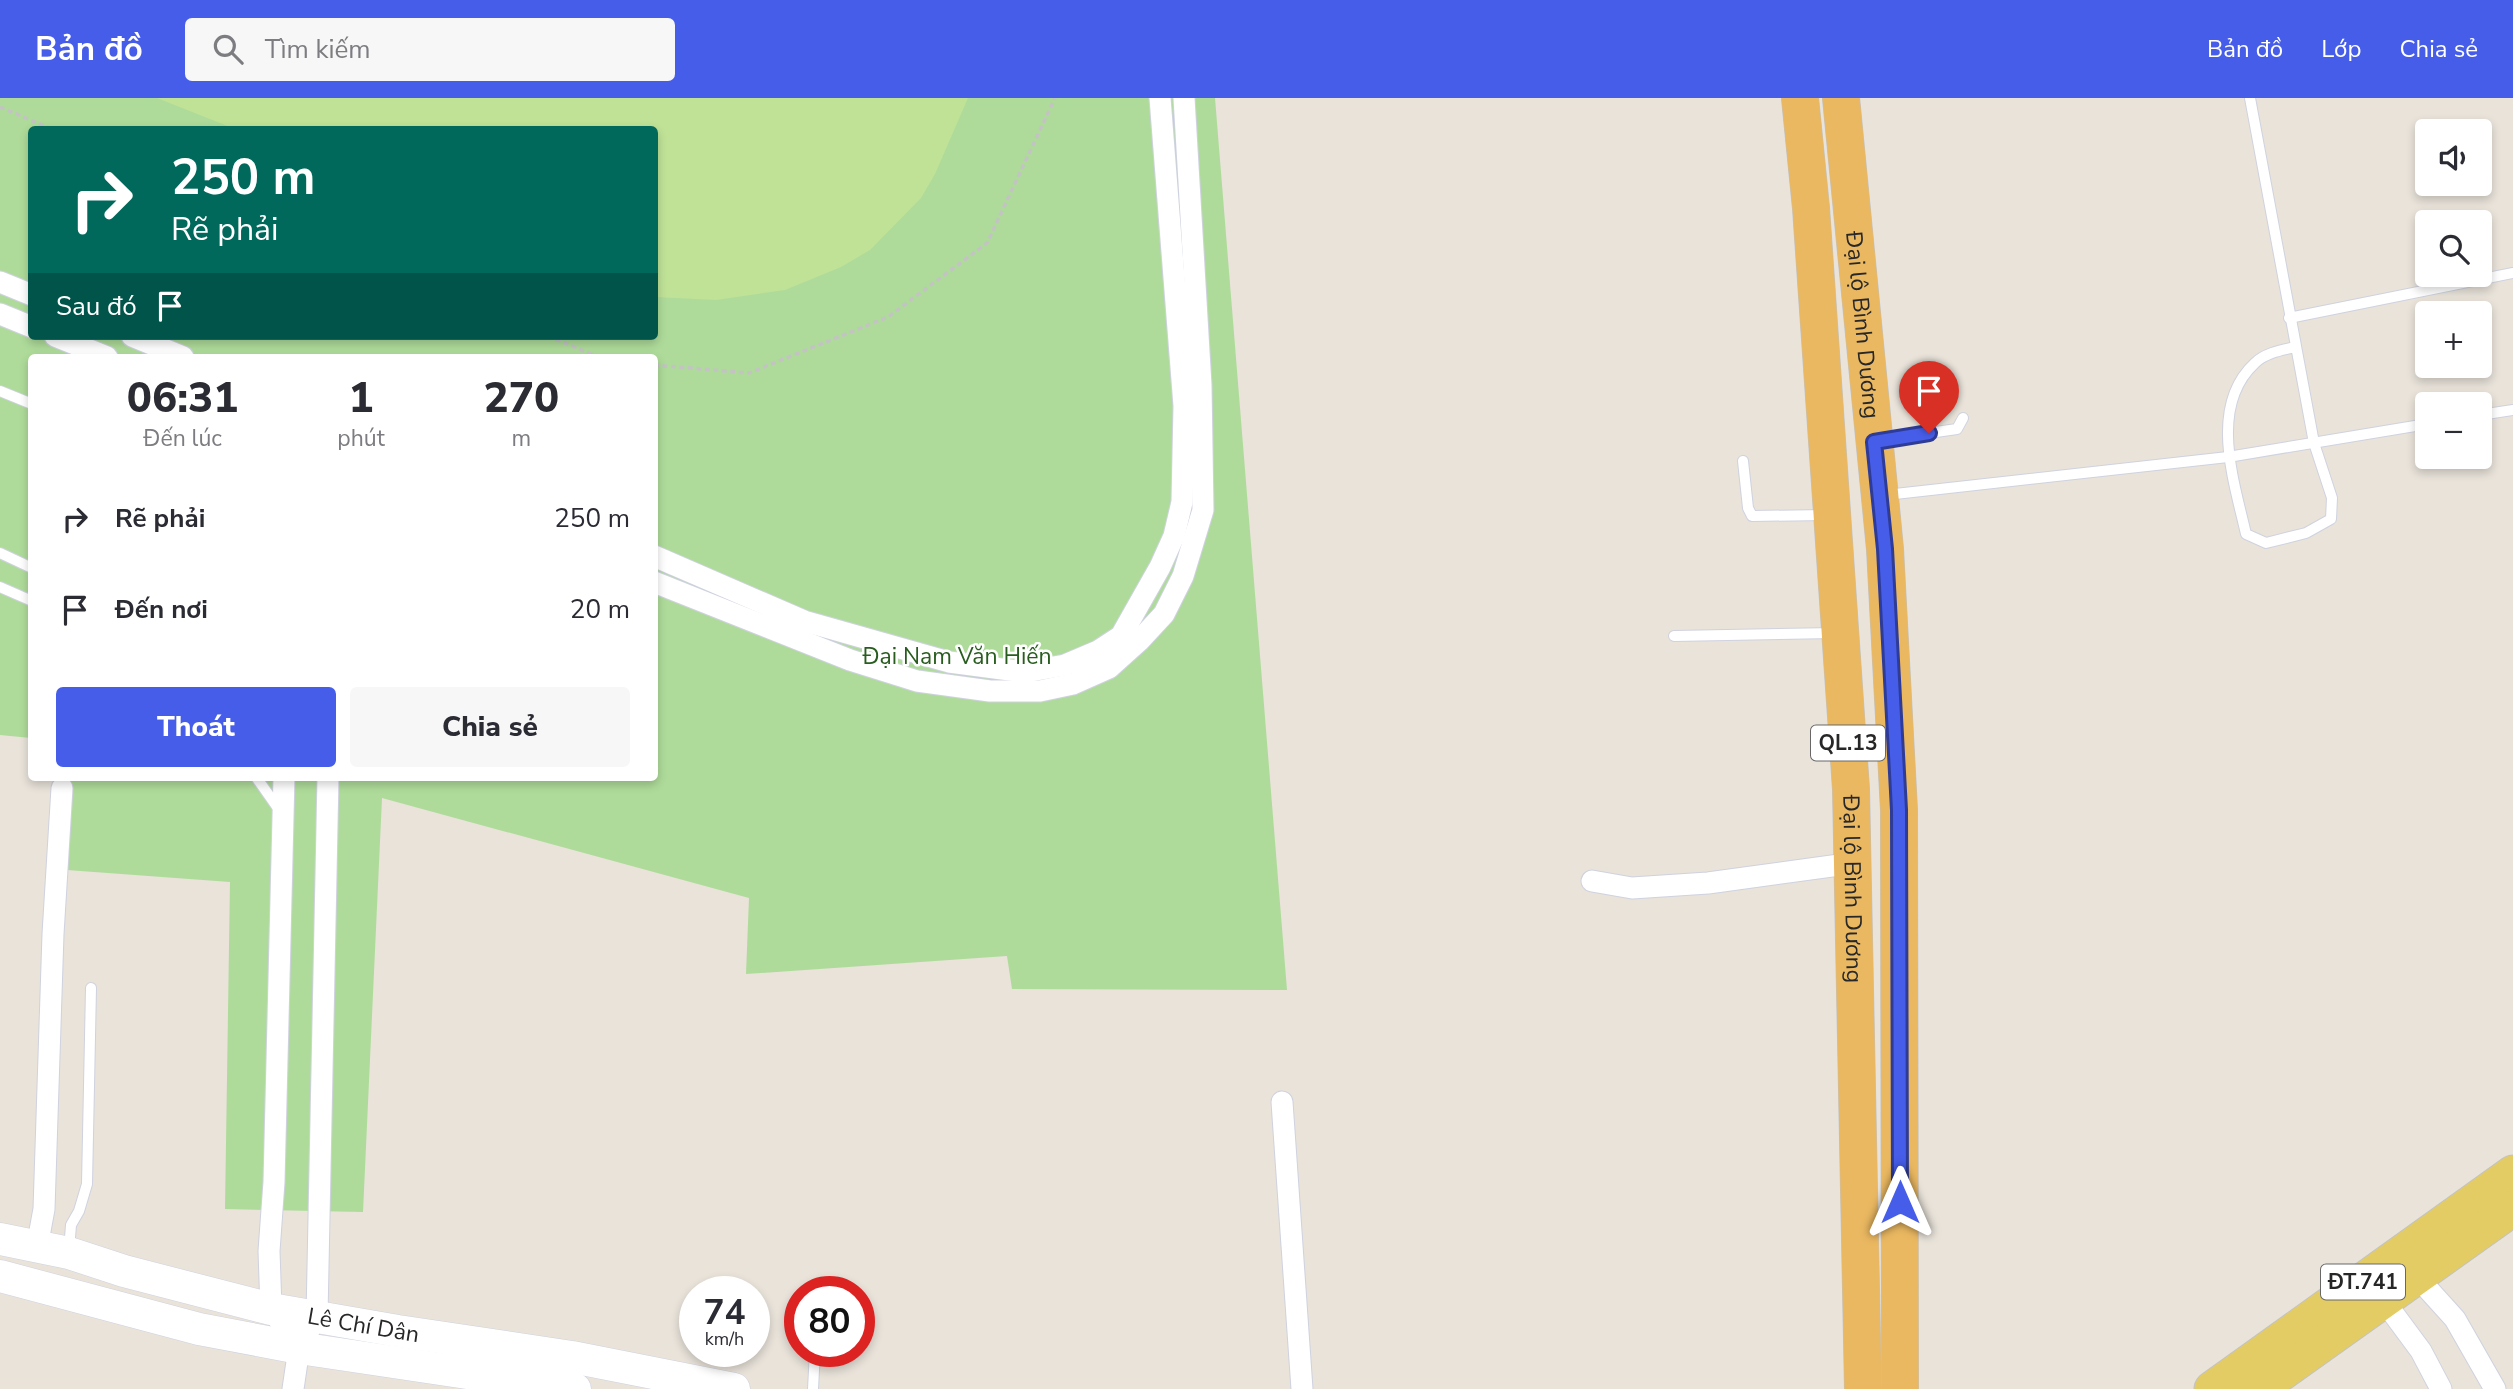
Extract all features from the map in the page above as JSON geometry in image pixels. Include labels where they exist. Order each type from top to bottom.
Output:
[{"type":"highway","name":"Đại lộ Bình Dương","points":[[1800,98],[1811,208],[1854,863],[1863,1389]]},
{"type":"highway","name":"Đại lộ Bình Dương","points":[[1841,98],[1885,549],[1899,810],[1900,1389]]},
{"type":"highway","points":[[1856,964],[1899,962]]},
{"type":"main road","name":"ĐT.741","points":[[2259,1389],[2417,1277],[2511,1187]]},
{"type":"main road","name":"ĐT.741","points":[[2212,1389],[2511,1187]]},
{"type":"main road","name":"Lê Chí Dân","points":[[0,1239],[69,1252],[124,1270],[271,1309],[572,1357],[734,1389]]},
{"type":"main road","name":"Lê Chí Dân","points":[[0,1276],[199,1329],[299,1348],[575,1389]]},
{"type":"street","points":[[658,558],[804,621],[949,662],[1025,672],[1065,665],[1098,651],[1121,636],[1165,557],[1174,536],[1182,502],[1184,406],[1160,98]]},
{"type":"street","points":[[658,584],[850,660],[917,681],[990,691],[1040,691],[1073,684],[1109,668],[1139,641],[1164,614],[1183,576],[1203,510],[1201,385],[1184,98]]},
{"type":"street","points":[[0,282],[28,293]]},
{"type":"street","points":[[0,314],[28,325]]},
{"type":"street","points":[[65,340],[100,354]]},
{"type":"street","points":[[142,340],[176,354]]},
{"type":"street","points":[[284,781],[274,1182],[269,1251],[271,1309],[299,1348]]},
{"type":"street","points":[[293,1389],[299,1348],[317,1316],[328,781]]},
{"type":"street","points":[[37,1247],[44,1198],[53,934],[62,788]]},
{"type":"street","points":[[1592,881],[1632,887],[1707,883],[1854,863]]},
{"type":"street","points":[[1282,1102],[1302,1389]]},
{"type":"street","points":[[2417,1277],[2455,1320],[2495,1389]]},
{"type":"street","points":[[2384,1301],[2421,1351],[2441,1389]]},
{"type":"lane","points":[[2250,98],[2314,443],[2332,498],[2331,519],[2306,533],[2266,543],[2246,534],[2228,457],[2227,438],[2231,409],[2239,384],[2256,362],[2273,353],[2295,347]]},
{"type":"lane","points":[[2289,318],[2513,273]]},
{"type":"lane","points":[[0,391],[28,402]]},
{"type":"lane","points":[[2492,413],[2513,410]]},
{"type":"lane","points":[[1874,442],[1957,429],[1963,418]]},
{"type":"lane","points":[[1879,495],[2228,457],[2415,426]]},
{"type":"lane","points":[[1743,461],[1748,508],[1752,516],[1832,515]]},
{"type":"lane","points":[[0,553],[28,566]]},
{"type":"lane","points":[[0,587],[28,599]]},
{"type":"lane","points":[[1674,636],[1840,633]]},
{"type":"lane","points":[[259,781],[282,813]]},
{"type":"lane","points":[[69,1252],[71,1224],[79,1211],[87,1184],[91,988]]},
{"type":"lane","points":[[813,1389],[814,1367]]},
{"type":"path","points":[[658,365],[749,373],[888,317],[987,243],[1055,98]]},
{"type":"path","points":[[0,107],[45,126]]},
{"type":"path","points":[[558,340],[591,354]]},
{"type":"green space","name":"Đại Nam Văn Hiến","points":[[0,98],[1215,98],[1287,990],[1012,989],[1007,956],[746,974],[749,898],[382,798],[363,1212],[225,1209],[230,882],[67,870],[68,781],[658,781],[658,354],[28,354],[28,738],[0,735]]},
{"type":"green space","points":[[157,98],[968,98],[935,174],[921,198],[870,250],[841,267],[785,290],[716,300],[658,297],[658,126],[227,126]]},
{"type":"route","points":[[1900,1202],[1899,810],[1885,549],[1874,442],[1929,433]]}]
